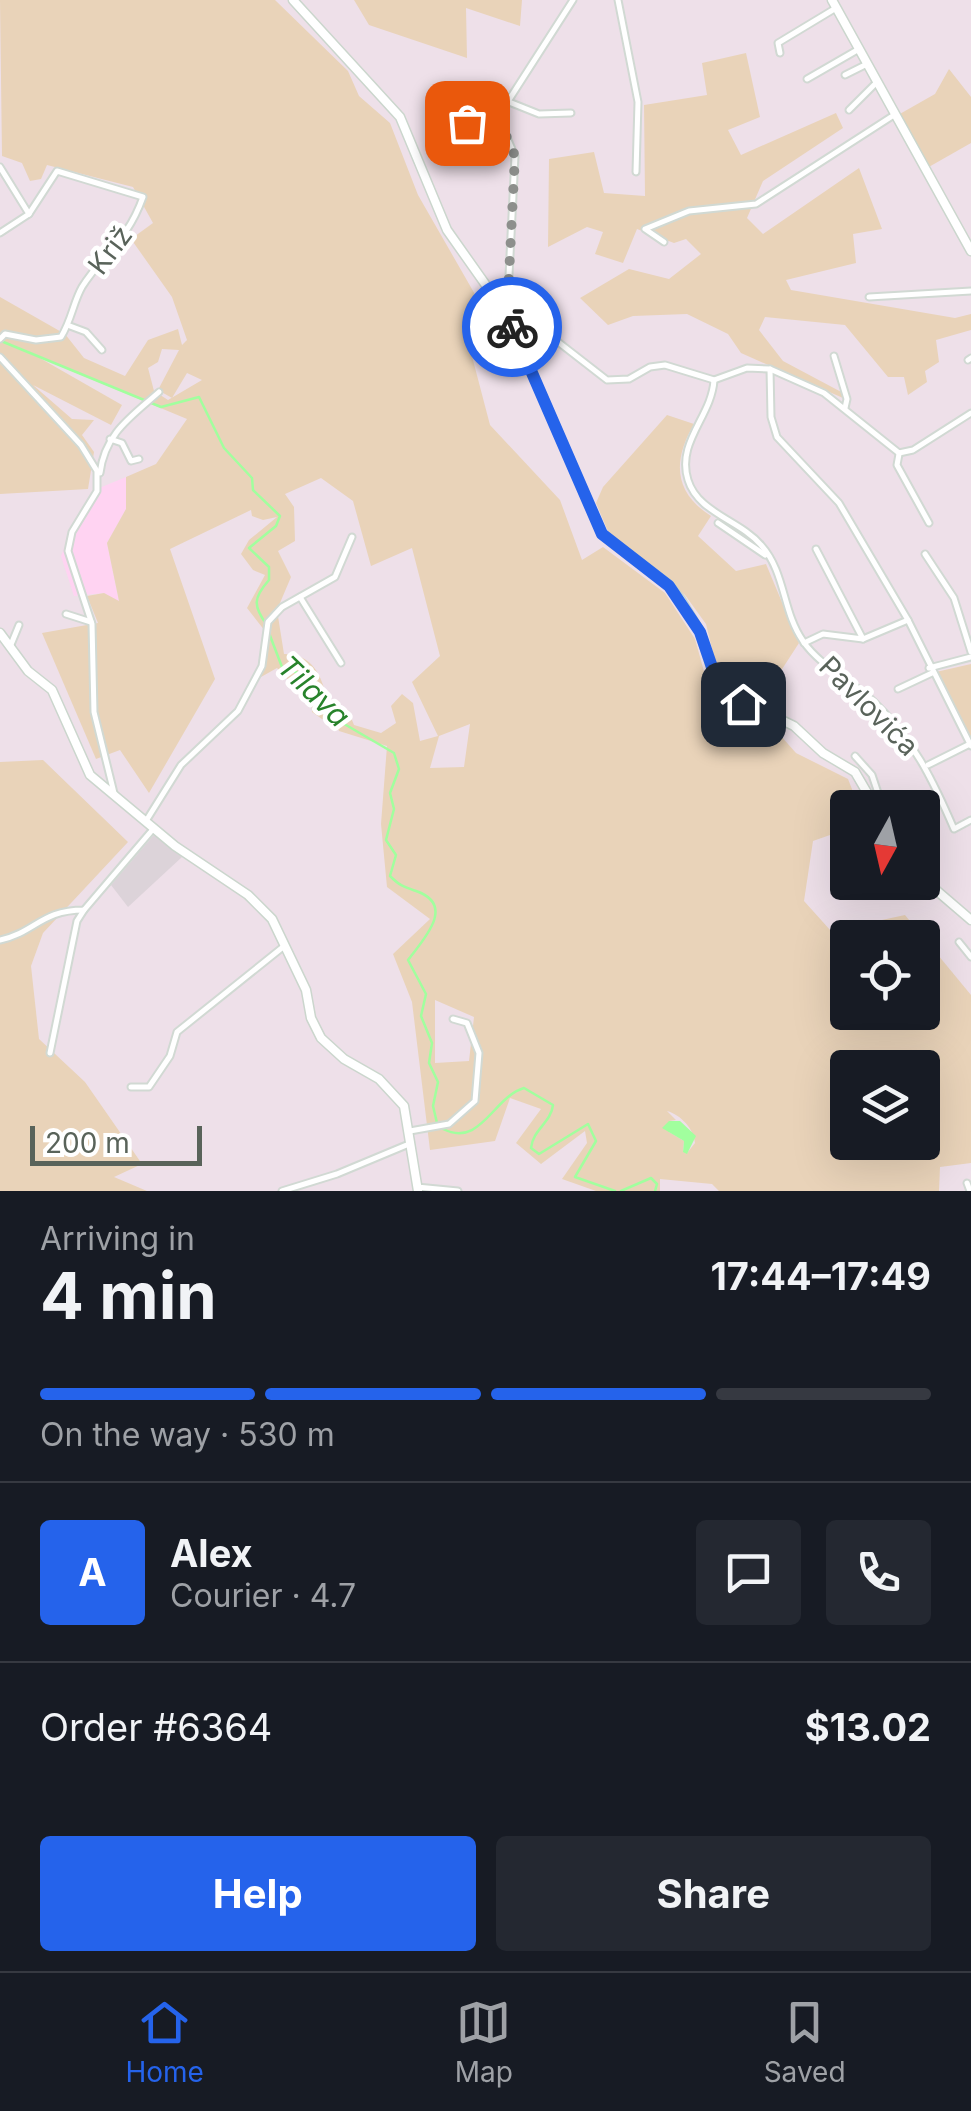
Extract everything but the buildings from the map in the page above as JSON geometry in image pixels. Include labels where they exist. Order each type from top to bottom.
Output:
[{"type":"main road","points":[[293,0],[393,107],[408,131],[447,230],[502,314],[598,526],[610,544],[669,586],[692,616],[714,673],[732,696],[794,726],[823,753],[855,772],[868,790]]},
{"type":"main road","points":[[834,4],[971,251]]},
{"type":"main road","points":[[0,633],[28,671],[52,690],[90,775],[262,908],[286,945],[306,990],[315,1030],[337,1054],[394,1093],[407,1113],[417,1189]]},
{"type":"main road","points":[[940,893],[971,920]]},
{"type":"street","points":[[467,123],[486,123],[498,117],[572,0]]},
{"type":"street","points":[[618,0],[638,102],[636,172]]},
{"type":"street","points":[[780,54],[778,43],[834,4]]},
{"type":"street","points":[[807,79],[859,49]]},
{"type":"street","points":[[845,75],[867,64]]},
{"type":"street","points":[[849,110],[878,82]]},
{"type":"street","points":[[509,102],[539,114],[572,113]]},
{"type":"street","points":[[664,242],[645,229],[689,212],[756,204],[895,114]]},
{"type":"street","points":[[498,117],[515,156],[502,314],[535,324],[608,380],[628,379],[650,367],[665,365],[714,380],[747,368],[770,369],[824,393],[899,453]]},
{"type":"street","points":[[0,167],[29,214]]},
{"type":"street","name":"Križ","points":[[0,233],[29,214],[54,174],[62,170],[143,196],[131,227],[80,291],[70,326]]},
{"type":"street","points":[[868,297],[971,291]]},
{"type":"street","points":[[0,339],[5,334],[55,339],[70,326],[86,332],[102,350]]},
{"type":"street","points":[[834,356],[847,399],[845,408]]},
{"type":"street","points":[[0,357],[81,445],[99,481]]},
{"type":"street","points":[[770,369],[771,417],[777,437],[839,503],[908,620],[970,746],[927,765]]},
{"type":"street","name":"Pavlovića","points":[[714,380],[713,396],[685,452],[687,478],[697,498],[746,529],[772,560],[804,643],[875,703],[927,765],[954,828],[971,820]]},
{"type":"street","points":[[116,798],[94,712],[91,622],[68,551],[72,532],[98,491],[102,454],[110,440],[123,421],[159,392]]},
{"type":"street","points":[[899,453],[913,450],[971,413]]},
{"type":"street","points":[[110,440],[122,443],[132,461],[139,459]]},
{"type":"street","points":[[899,453],[898,465],[929,523]]},
{"type":"street","points":[[718,523],[772,560]]},
{"type":"street","points":[[146,821],[181,764],[238,710],[262,666],[267,624],[300,597],[335,577],[352,537]]},
{"type":"street","points":[[816,549],[863,639],[908,620]]},
{"type":"street","points":[[898,689],[930,670],[971,654],[954,598],[926,554]]},
{"type":"street","points":[[300,597],[341,663]]},
{"type":"street","points":[[72,606],[74,616]]},
{"type":"street","points":[[66,614],[91,622]]},
{"type":"street","points":[[10,647],[19,624]]},
{"type":"street","name":"Pavlovića","points":[[804,643],[823,634],[863,639]]},
{"type":"street","points":[[855,756],[872,775],[876,790]]},
{"type":"street","points":[[50,1053],[62,1010],[77,922],[154,828]]},
{"type":"street","points":[[0,940],[19,934],[52,912],[84,910]]},
{"type":"street","points":[[959,942],[971,957]]},
{"type":"street","points":[[131,1087],[149,1087],[170,1056],[177,1032],[286,945]]},
{"type":"street","points":[[410,1131],[440,1128],[472,1106],[477,1088],[476,1040],[464,1020],[453,1019]]},
{"type":"street","points":[[282,1191],[337,1174],[409,1144]]},
{"type":"street","points":[[967,1183],[970,1191]]},
{"type":"street","points":[[417,1189],[458,1191]]},
{"type":"shaded area","points":[[0,0],[275,0],[348,71],[359,96],[390,123],[418,195],[496,331],[468,341],[490,425],[560,500],[582,560],[603,547],[665,593],[695,639],[707,682],[735,711],[780,735],[796,753],[848,779],[852,790],[830,790],[830,835],[813,841],[804,901],[830,930],[830,1030],[940,1030],[940,957],[971,995],[971,1163],[940,1167],[939,1191],[719,1191],[712,1184],[660,1179],[660,1191],[596,1191],[562,1179],[587,1143],[585,1131],[541,1164],[516,1143],[541,1109],[510,1098],[495,1141],[430,1150],[412,1002],[393,954],[430,919],[387,887],[381,824],[387,746],[339,731],[334,718],[322,719],[312,712],[311,683],[293,685],[277,668],[261,677],[265,631],[247,608],[265,575],[253,570],[241,554],[249,540],[277,517],[263,520],[252,516],[251,510],[170,549],[215,679],[149,793],[120,750],[96,759],[42,633],[98,623],[87,596],[104,593],[119,601],[107,543],[126,509],[126,477],[156,464],[187,419],[38,357],[122,405],[111,425],[33,385],[72,419],[94,420],[82,435],[94,452],[88,489],[0,494],[0,297],[65,334],[84,358],[125,376],[148,340],[178,329],[182,345],[187,340],[172,297],[131,239],[153,223],[133,187],[47,165],[41,179],[30,181],[22,163],[2,156]],"holes":[[[162,349],[179,350],[158,390],[172,398],[168,400],[154,391],[148,368],[158,362]],[[187,373],[202,380],[172,397]],[[321,478],[353,501],[371,566],[412,548],[440,656],[412,682],[438,736],[420,741],[413,703],[402,694],[391,706],[396,723],[381,733],[354,725],[348,710],[328,701],[319,675],[309,662],[284,654],[277,610],[291,577],[278,551],[295,541],[294,507],[285,494]],[[470,724],[464,767],[430,768],[439,736]],[[435,1000],[474,1017],[469,1061],[435,1063]],[[667,1111],[686,1123],[692,1133],[695,1143],[687,1153],[683,1151],[684,1141],[669,1132],[669,1121],[676,1120]]]},
{"type":"shaded area","points":[[354,0],[522,0],[520,26],[466,8],[467,58],[369,25]]},
{"type":"shaded area","points":[[746,53],[760,117],[728,130],[741,155],[836,113],[843,128],[763,181],[747,218],[763,234],[859,168],[882,229],[853,234],[856,263],[786,280],[791,290],[955,318],[971,314],[971,330],[936,340],[939,362],[925,371],[927,382],[908,395],[904,377],[888,377],[845,325],[765,317],[759,330],[783,361],[845,394],[843,398],[741,353],[728,334],[687,314],[633,316],[608,325],[580,298],[629,269],[669,279],[701,254],[686,239],[674,243],[637,229],[623,263],[595,254],[603,232],[587,227],[548,247],[549,159],[594,152],[604,193],[645,196],[644,105],[707,95],[702,63]]},
{"type":"shaded area","points":[[949,69],[971,97],[971,143],[927,168],[898,115],[935,94]]},
{"type":"shaded area","points":[[667,415],[694,424],[682,450],[680,474],[689,497],[711,516],[698,536],[736,571],[766,564],[799,643],[760,703],[716,665],[706,624],[685,595],[610,536],[596,503],[603,487]]},
{"type":"shaded area","points":[[126,477],[126,509],[107,543],[119,602],[104,593],[74,596],[61,556],[74,522],[92,491]]},
{"type":"shaded area","points":[[971,664],[971,740],[936,672]]},
{"type":"shaded area","points":[[43,760],[128,842],[43,933],[31,966],[39,1039],[85,1082],[142,1164],[114,1177],[147,1191],[0,1191],[0,762]]},
{"type":"shaded area","points":[[154,835],[182,857],[128,907],[111,885]]},
{"type":"shaded area","points":[[905,915],[909,920],[882,920]]},
{"type":"shaded area","points":[[669,1121],[680,1121],[696,1136],[687,1154],[683,1152],[684,1141],[662,1128]]},
{"type":"waterway","name":"Tilava","points":[[1,341],[161,407],[199,397],[224,448],[252,478],[253,490],[280,516],[276,526],[249,548],[269,567],[269,580],[257,602],[267,625]]},
{"type":"waterway","name":"Tilava","points":[[269,633],[282,667],[306,676],[314,699],[332,708],[334,718],[394,753],[399,769],[390,793],[394,809],[386,840],[396,855],[390,876],[428,897],[434,905],[433,923],[408,960],[426,994],[421,1016],[432,1043],[429,1063],[438,1082],[433,1106],[437,1123]]},
{"type":"waterway","name":"Tilava","points":[[443,1129],[456,1133],[477,1127],[513,1093],[524,1088],[553,1105],[531,1148],[539,1154],[588,1124],[596,1141],[575,1177],[615,1191]]},
{"type":"waterway","name":"Tilava","points":[[621,1191],[651,1178],[657,1184],[655,1191]]},
{"type":"way so far","points":[[467,123],[486,123],[498,117],[514,146],[507,315],[512,327]]},
{"type":"route","points":[[512,327],[602,534],[626,557],[669,586],[692,616],[714,673],[743,704]]}]
